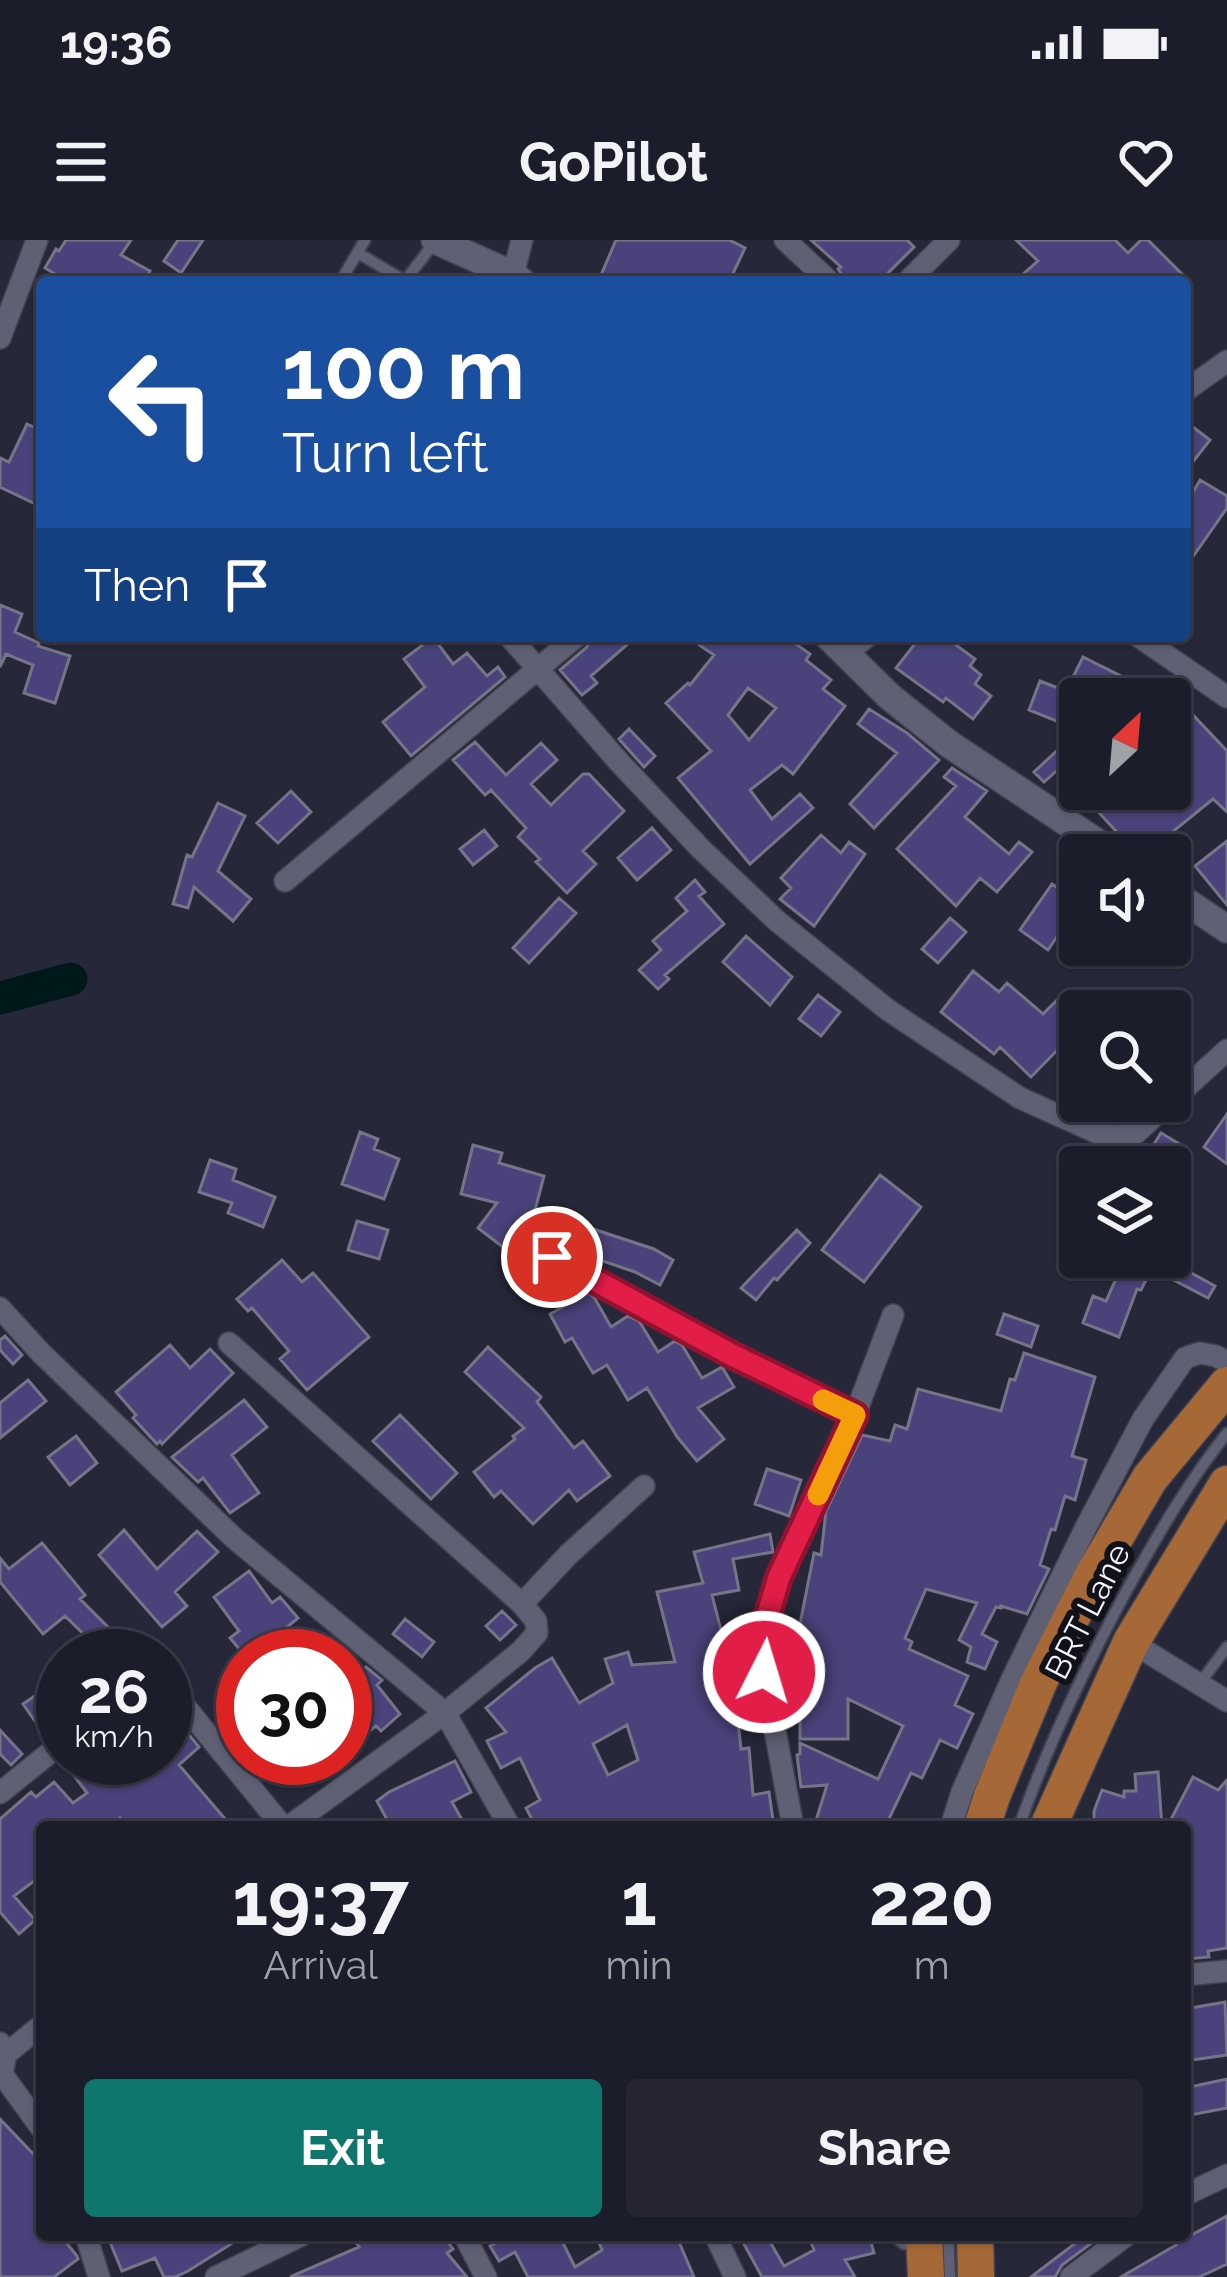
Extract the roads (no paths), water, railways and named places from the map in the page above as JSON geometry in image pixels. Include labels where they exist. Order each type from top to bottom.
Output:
[{"type":"highway","points":[[984,1821],[1039,1682],[1092,1577],[1150,1478],[1227,1385]]},
{"type":"highway","points":[[1051,1821],[1132,1642],[1227,1484]]},
{"type":"highway","points":[[975,2241],[976,2277]]},
{"type":"street","points":[[0,338],[4,309],[37,240]]},
{"type":"street","points":[[435,240],[514,276]]},
{"type":"street","points":[[518,276],[522,240]]},
{"type":"street","points":[[785,240],[824,276]]},
{"type":"street","points":[[913,276],[949,240]]},
{"type":"street","points":[[1191,387],[1227,361]]},
{"type":"street","points":[[514,642],[619,762],[777,921],[888,1010],[1020,1098],[1100,1134],[1136,1133],[1227,1050]]},
{"type":"street","points":[[285,881],[570,642]]},
{"type":"street","points":[[1147,642],[1227,697]]},
{"type":"street","points":[[836,645],[949,744],[1084,834]]},
{"type":"street","points":[[1191,905],[1227,929]]},
{"type":"street","points":[[552,1257],[732,1355],[855,1415]]},
{"type":"street","points":[[0,1308],[40,1354],[234,1538],[445,1713],[507,1821]]},
{"type":"street","points":[[792,1821],[764,1672],[763,1631],[779,1577],[855,1415],[893,1315]]},
{"type":"street","points":[[229,1343],[536,1621],[537,1633],[521,1651],[445,1713],[294,1821]]},
{"type":"street","points":[[953,1821],[1012,1679],[1143,1419],[1185,1358],[1200,1353],[1227,1362]]},
{"type":"street","points":[[522,1604],[644,1486]]},
{"type":"street","points":[[1132,1642],[1227,1701]]},
{"type":"street","points":[[192,1714],[281,1821]]},
{"type":"street","points":[[0,1793],[36,1764]]},
{"type":"street","points":[[1191,1975],[1227,1971]]},
{"type":"street","points":[[36,2031],[2,2062],[36,2118]]},
{"type":"street","points":[[1191,2191],[1227,2175]]},
{"type":"street","points":[[88,2241],[99,2277]]},
{"type":"street","points":[[216,2277],[290,2241]]},
{"type":"street","points":[[467,2241],[486,2277]]},
{"type":"street","points":[[718,2241],[735,2277]]},
{"type":"street","points":[[1071,2277],[1119,2241]]},
{"type":"lane","points":[[344,276],[365,240]]},
{"type":"lane","points":[[409,276],[435,240]]},
{"type":"lane","points":[[358,253],[397,276]]},
{"type":"lane","name":"BRT Lane","points":[[1021,1821],[1108,1624],[1160,1532],[1227,1433]]},
{"type":"lane","points":[[1200,1683],[1227,1647]]},
{"type":"lane","points":[[923,2245],[950,2277]]},
{"type":"waterway","points":[[0,998],[71,979]]}]
